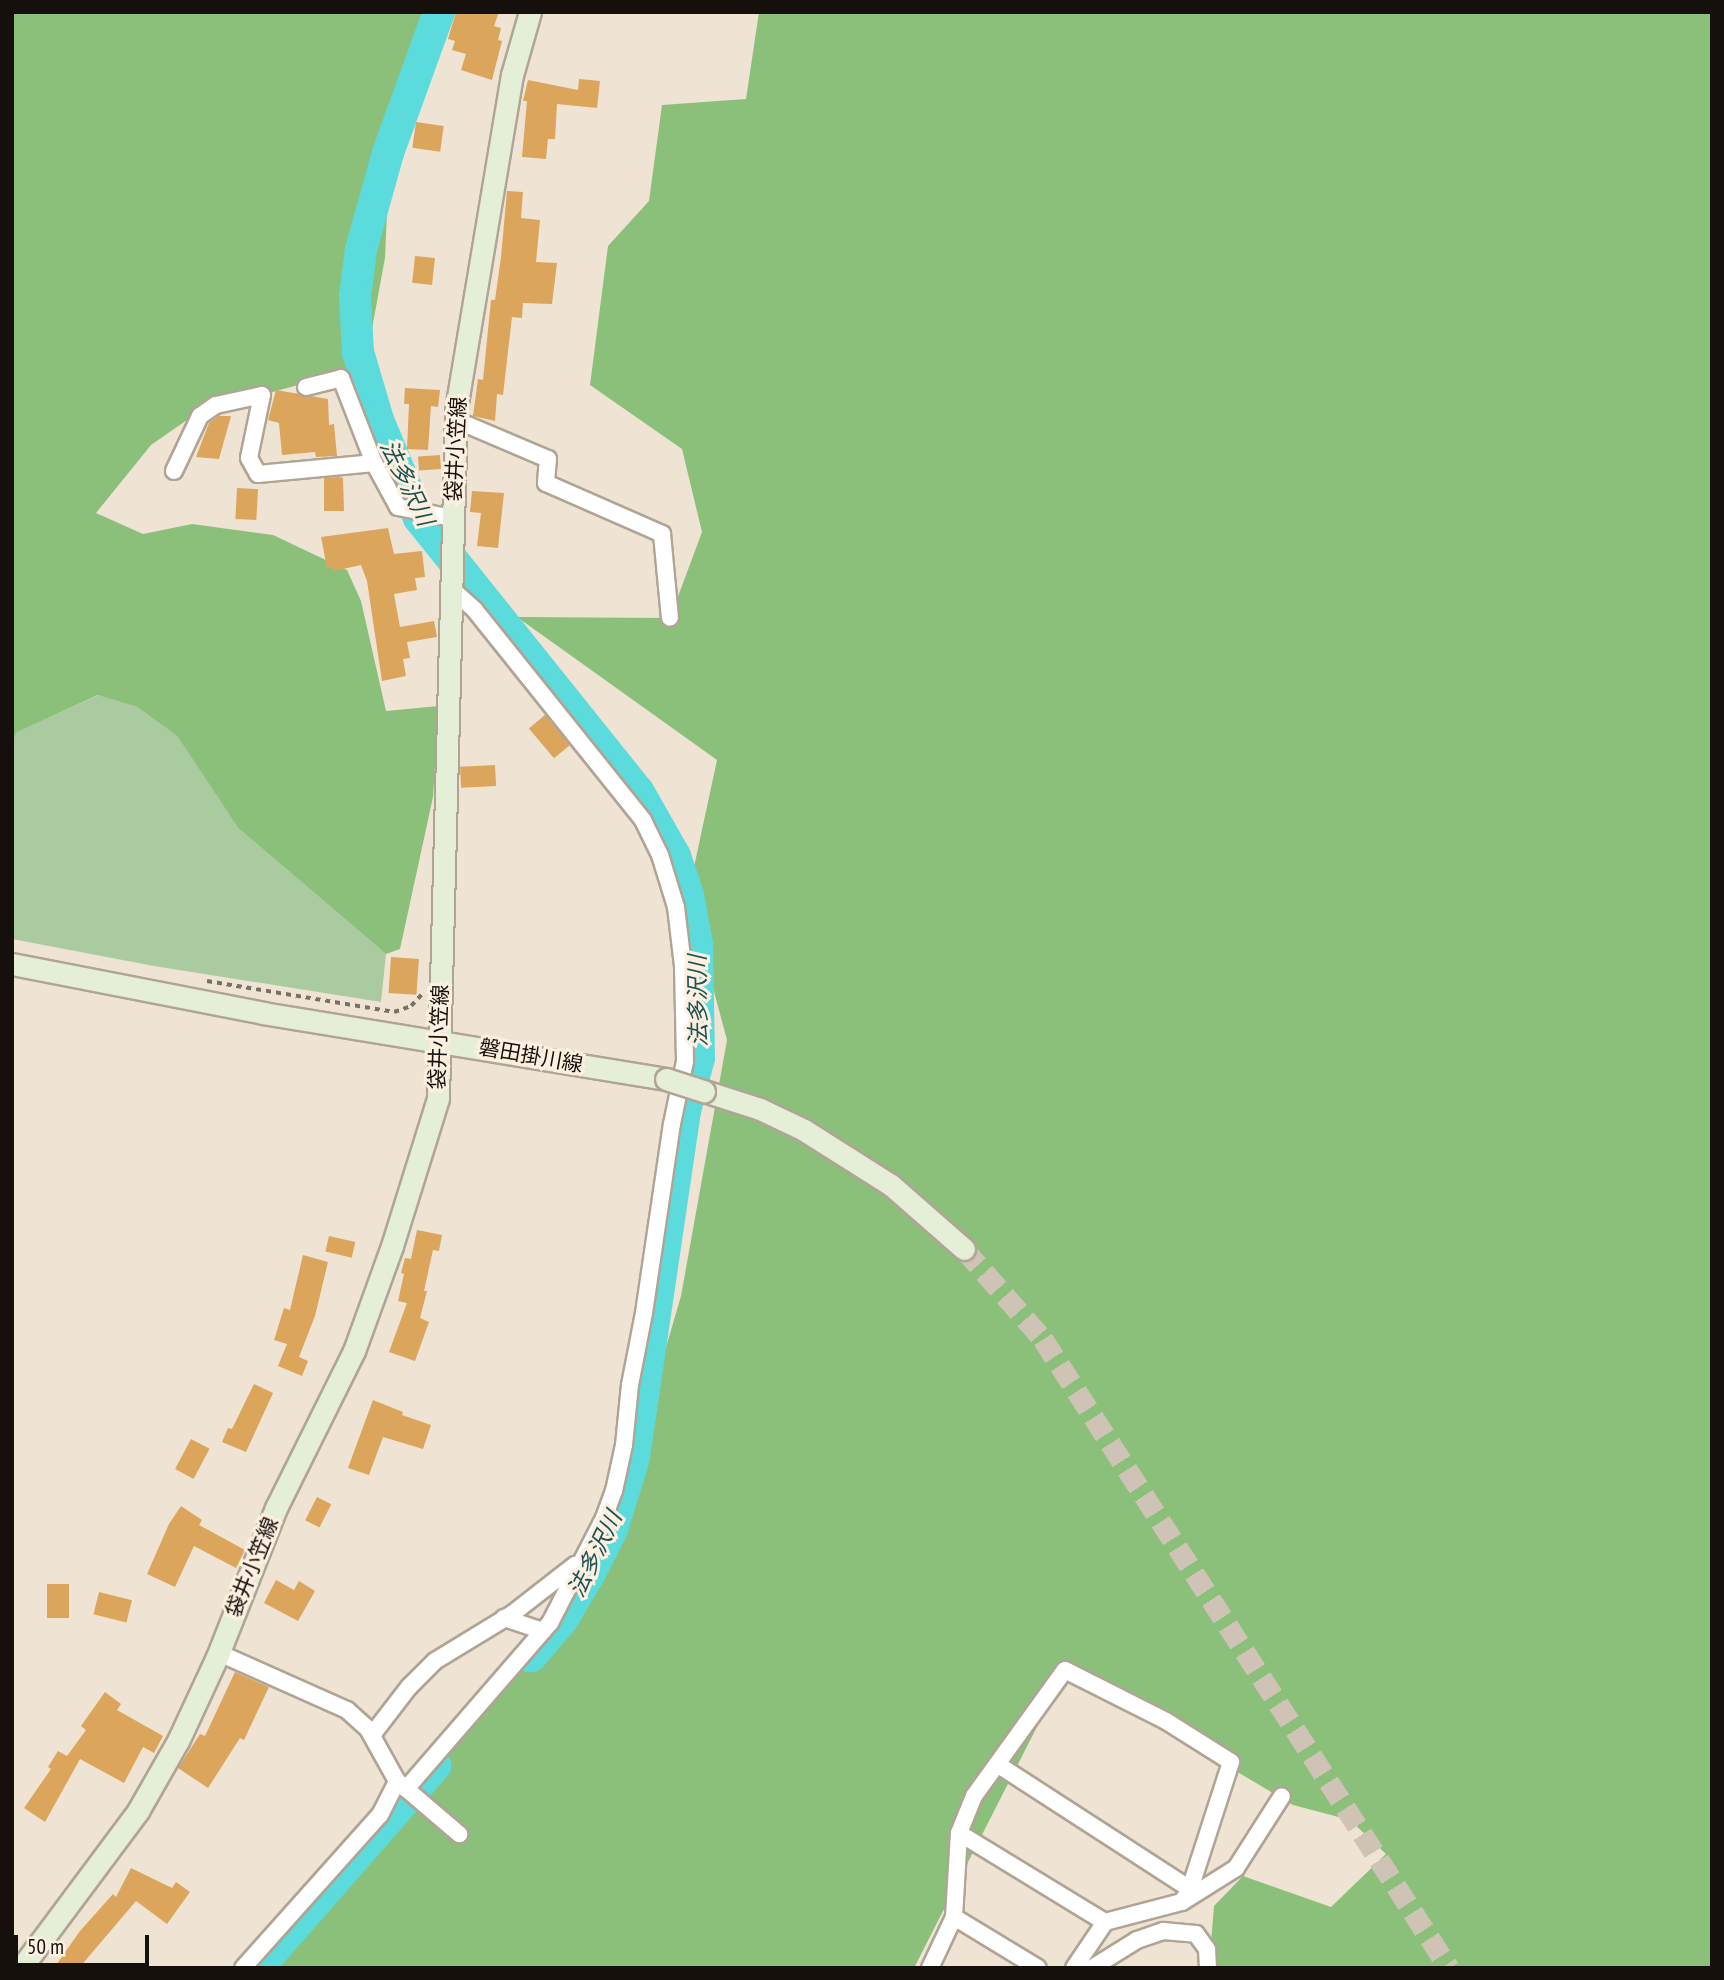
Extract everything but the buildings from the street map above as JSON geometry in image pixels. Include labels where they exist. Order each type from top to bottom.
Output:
[{"type":"main road","name":"袋井小笠線","points":[[21,1968],[138,1811],[178,1741],[219,1653],[276,1508],[359,1338],[438,1098],[456,420],[512,75],[530,12]]},
{"type":"main road","name":"磐田掛川線","points":[[12,964],[263,1013],[666,1079],[760,1109],[804,1130],[891,1185],[964,1249]]},
{"type":"street","points":[[306,387],[341,378],[374,463],[398,507],[452,518]]},
{"type":"street","points":[[174,471],[200,416],[216,405],[262,395],[249,458],[258,474],[374,463]]},
{"type":"street","points":[[456,420],[548,459],[546,483],[662,534],[670,618]]},
{"type":"street","points":[[243,1968],[380,1815],[401,1785],[550,1623],[604,1518],[614,1491],[671,1125],[685,1061],[683,966],[676,907],[660,855],[643,821],[475,610],[452,589]]},
{"type":"street","points":[[372,1735],[408,1687],[435,1661],[504,1618],[580,1562]]},
{"type":"street","points":[[504,1618],[543,1631]]},
{"type":"street","points":[[219,1653],[347,1710],[372,1735],[401,1785],[459,1834]]},
{"type":"street","points":[[930,1968],[954,1917],[959,1833],[974,1796],[1065,1670],[1166,1721],[1231,1762],[1186,1895]]},
{"type":"street","points":[[997,1764],[1186,1895]]},
{"type":"street","points":[[1074,1968],[1105,1922],[1186,1895],[1236,1868],[1282,1796]]},
{"type":"street","points":[[959,1833],[1105,1922]]},
{"type":"street","points":[[954,1917],[1038,1968]]},
{"type":"street","points":[[1092,1968],[1137,1940],[1163,1931],[1196,1934],[1207,1949],[1208,1968]]},
{"type":"path","points":[[206,980],[394,1012],[411,1006],[421,996],[424,986]]},
{"type":"green space","points":[[12,12],[428,12],[383,145],[387,213],[385,258],[366,361],[348,371],[197,413],[151,445],[96,513],[143,534],[192,524],[273,535],[347,570],[361,601],[386,711],[439,706],[433,797],[400,949],[386,954],[238,828],[177,736],[137,707],[98,695],[17,732],[12,741]]},
{"type":"green space","points":[[759,12],[1712,12],[1712,1968],[1209,1968],[1214,1906],[1243,1876],[1331,1907],[1386,1854],[1350,1820],[1293,1805],[1066,1670],[914,1968],[266,1968],[550,1623],[629,1474],[681,1296],[727,1040],[688,895],[717,760],[517,617],[670,618],[702,532],[682,449],[590,385],[608,246],[649,201],[662,105],[746,99]]},
{"type":"green space","points":[[99,695],[137,707],[177,736],[238,828],[386,954],[381,1002],[154,966],[12,939],[12,741],[16,732]]},
{"type":"waterway","name":"法多沢川","points":[[439,12],[388,153],[361,250],[355,296],[358,352],[378,420],[419,518],[638,791],[675,856],[688,895],[697,944],[699,1058],[685,1111],[634,1458],[612,1529],[591,1571],[562,1620],[531,1656]]},
{"type":"waterway","name":"法多沢川","points":[[258,1968],[435,1766]]},
{"type":"tunnel","points":[[964,1249],[1043,1339],[1449,1968]]}]
